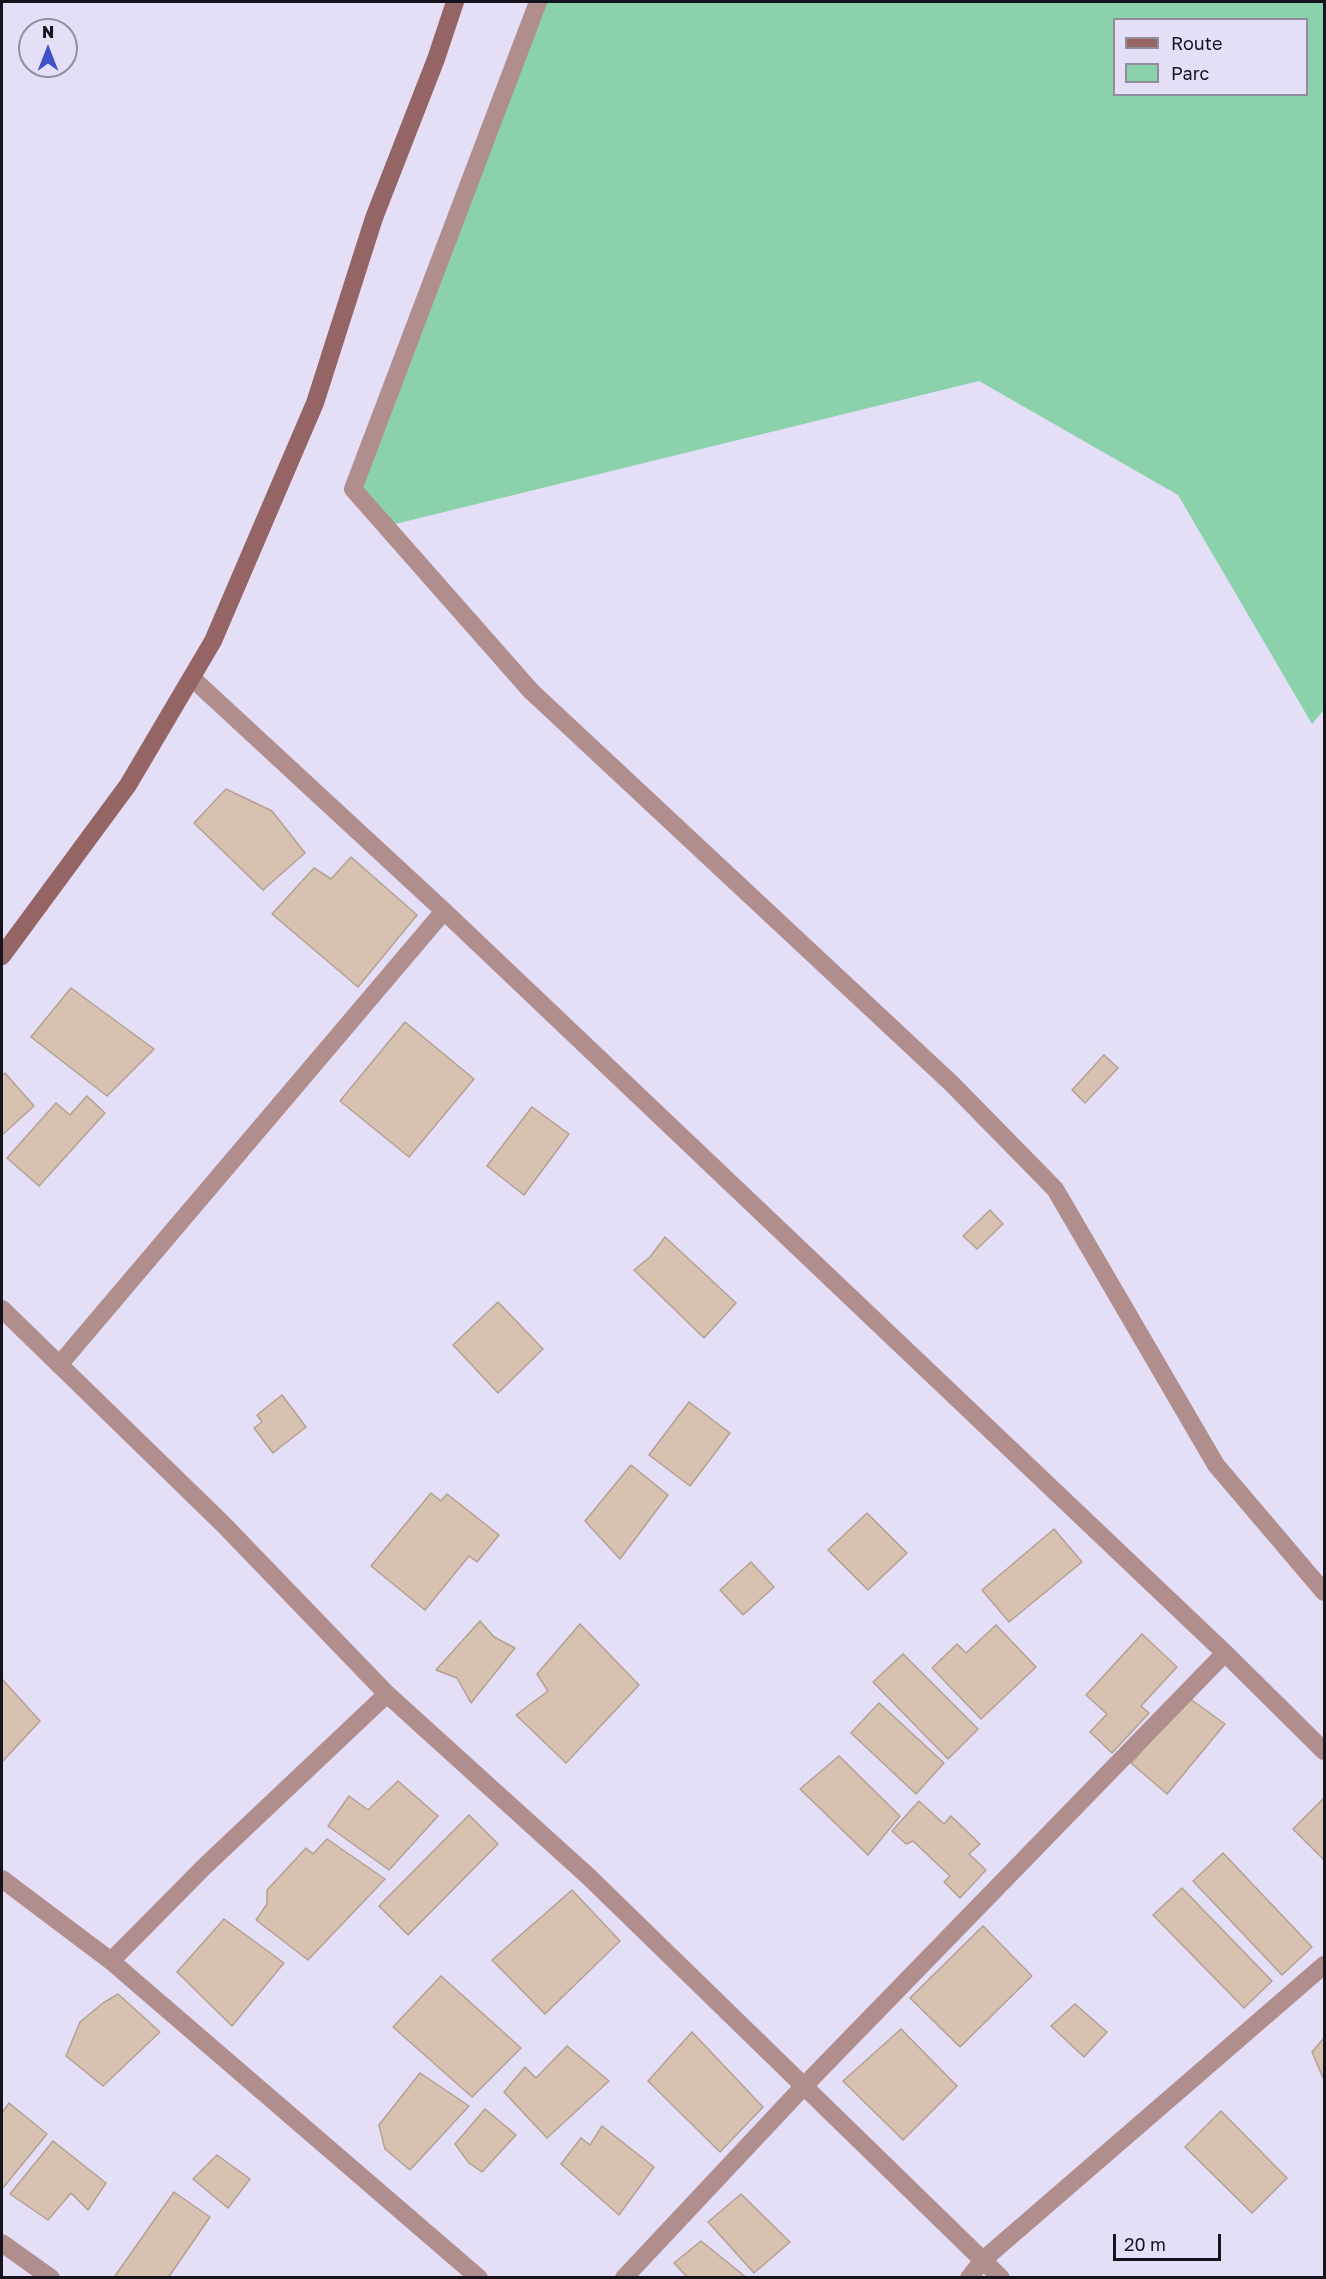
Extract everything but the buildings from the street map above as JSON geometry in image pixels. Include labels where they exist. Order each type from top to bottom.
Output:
[{"type":"street","points":[[2,956],[128,785],[213,641],[315,403],[374,218],[436,59],[455,2]]},
{"type":"street","points":[[538,2],[353,489],[531,691],[951,1083],[1055,1189],[1216,1465],[1324,1592]]},
{"type":"street","points":[[192,678],[444,911],[1225,1653],[1324,1751]]},
{"type":"street","points":[[59,1365],[444,911]]},
{"type":"street","points":[[2,1309],[223,1524],[387,1694],[589,1877],[1000,2277]]},
{"type":"street","points":[[624,2277],[804,2086],[1225,1653]]},
{"type":"street","points":[[111,1961],[205,1866],[387,1694]]},
{"type":"street","points":[[2,1879],[111,1961],[479,2277]]},
{"type":"street","points":[[969,2277],[982,2260],[1324,1965]]},
{"type":"street","points":[[2,2243],[51,2277]]},
{"type":"green space","points":[[535,2],[1324,2],[1324,710],[1312,724],[1178,495],[979,381],[387,526],[353,489]]}]
